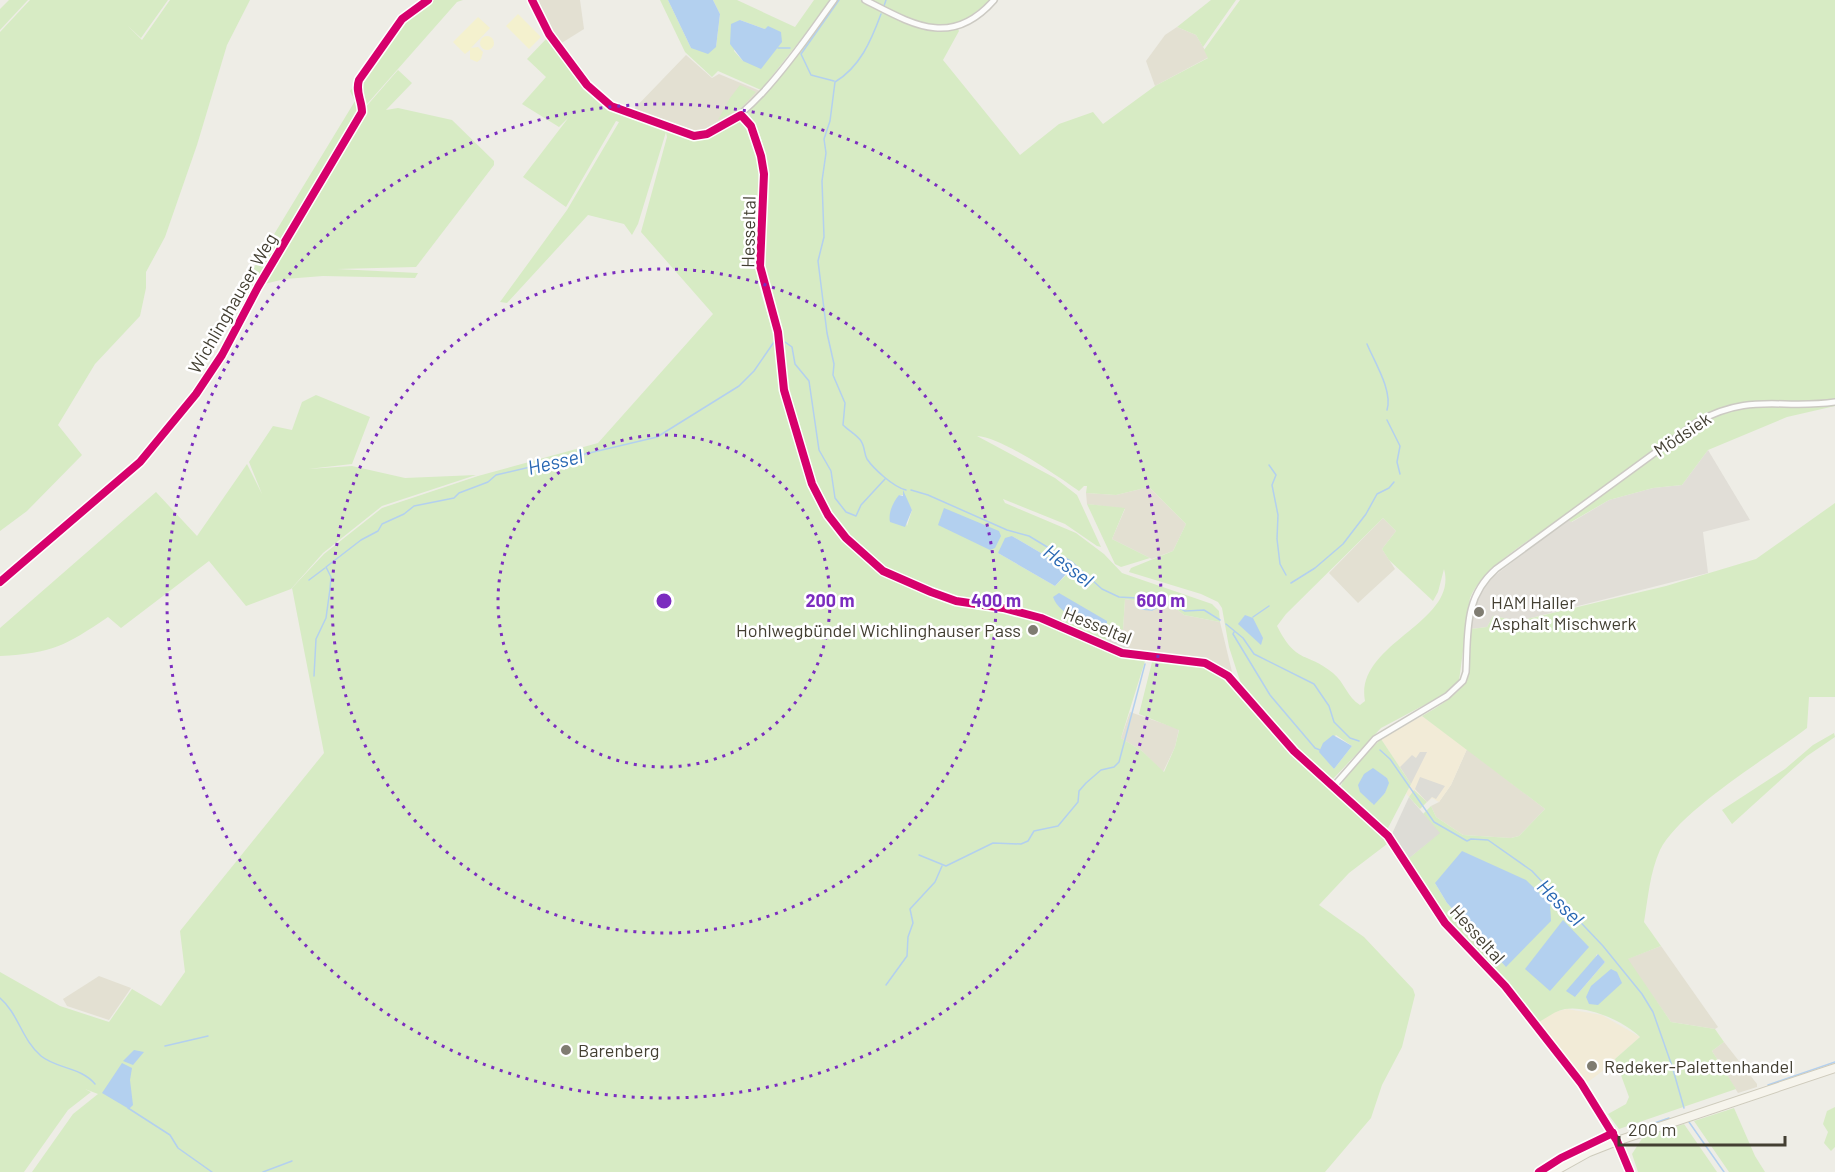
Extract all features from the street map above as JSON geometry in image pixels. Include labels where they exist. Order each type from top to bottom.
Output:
[{"type":"main road","points":[[1553,1172],[1617,1141],[1835,1068]]},
{"type":"street","name":"Wichlinghauser Weg","points":[[0,582],[140,462],[196,394],[222,356],[258,287],[362,112],[362,103],[357,92],[360,80],[402,19],[428,0]]},
{"type":"street","points":[[532,0],[549,34],[587,85],[611,106],[694,136],[707,134],[741,115],[764,91],[834,0]]},
{"type":"street","points":[[865,0],[908,22],[933,30],[966,24],[993,0]]},
{"type":"street","name":"Hesseltal","points":[[741,115],[751,126],[762,165],[760,266],[778,332],[784,390],[812,484],[828,515],[846,538],[883,571],[956,601],[1003,608],[1041,618],[1122,653],[1205,663],[1220,669],[1236,682],[1294,752],[1388,836],[1445,923],[1505,986],[1581,1083],[1617,1141],[1630,1172]]},
{"type":"street","name":"Mödsiek","points":[[1333,787],[1375,739],[1447,696],[1463,681],[1466,672],[1471,608],[1477,589],[1497,569],[1697,422],[1723,408],[1779,402],[1835,402]]},
{"type":"shaded area","points":[[535,0],[580,0],[584,29],[560,44]]},
{"type":"shaded area","points":[[1177,27],[1196,35],[1209,57],[1155,86],[1146,61],[1165,35]]},
{"type":"shaded area","points":[[686,55],[712,78],[719,74],[760,91],[741,110],[719,124],[696,134],[685,132],[634,109]]},
{"type":"shaded area","points":[[1708,450],[1750,520],[1703,532],[1708,573],[1519,621],[1493,616],[1487,627],[1471,629],[1473,605],[1481,589],[1493,577],[1568,519],[1572,522],[1609,500],[1653,488],[1682,485]]},
{"type":"shaded area","points":[[1149,487],[1186,524],[1173,551],[1152,559],[1112,539],[1125,509],[1087,504],[1086,493],[1116,495]]},
{"type":"shaded area","points":[[1383,518],[1396,531],[1382,549],[1395,569],[1358,603],[1329,573]]},
{"type":"shaded area","points":[[1125,599],[1174,607],[1184,615],[1220,622],[1233,676],[1205,660],[1129,652],[1104,643],[1111,626],[1123,630]]},
{"type":"shaded area","points":[[1111,629],[1132,638],[1127,651],[1106,642]]},
{"type":"shaded area","points":[[1130,712],[1179,729],[1175,747],[1163,772],[1142,751],[1121,738]]},
{"type":"shaded area","points":[[1422,716],[1467,749],[1451,785],[1439,802],[1432,798],[1427,802],[1415,790],[1409,797],[1406,793],[1411,784],[1381,739]]},
{"type":"shaded area","points":[[1467,749],[1545,809],[1519,836],[1511,838],[1463,835],[1436,817],[1431,806],[1439,802],[1451,785]]},
{"type":"shaded area","points":[[1420,752],[1427,752],[1411,784],[1400,767],[1412,755],[1416,758]]},
{"type":"shaded area","points":[[1420,777],[1445,786],[1436,799],[1432,797],[1427,802],[1415,789]]},
{"type":"shaded area","points":[[1409,797],[1440,833],[1408,859],[1391,836]]},
{"type":"shaded area","points":[[1661,946],[1718,1027],[1715,1029],[1671,1022],[1627,959]]},
{"type":"shaded area","points":[[99,976],[131,988],[109,1020],[67,1006],[63,999]]},
{"type":"shaded area","points":[[1567,1009],[1602,1015],[1640,1037],[1615,1059],[1616,1061],[1585,1084],[1539,1022],[1554,1012]]},
{"type":"shaded area","points":[[1724,1042],[1757,1087],[1738,1093],[1712,1051]]},
{"type":"green space","points":[[9,0],[28,0],[0,30],[0,9]]},
{"type":"green space","points":[[30,0],[168,0],[141,38],[128,26],[142,40],[170,0],[250,0],[227,45],[197,145],[165,237],[146,272],[146,288],[140,316],[95,364],[58,425],[82,455],[27,511],[0,531],[0,32]]},
{"type":"green space","points":[[433,0],[463,0],[457,2],[360,112],[252,293],[242,287],[355,101],[350,91],[397,31],[419,9]]},
{"type":"green space","points":[[660,0],[668,0],[691,48],[716,47],[720,14],[713,0],[737,0],[795,27],[814,0],[832,0],[761,90],[718,71],[712,77],[685,52]],"holes":[[[740,20],[765,29],[743,61],[734,51]]]},
{"type":"green space","points":[[839,0],[860,0],[878,8],[869,0],[991,0],[964,21],[939,26],[940,31],[958,29],[959,31],[943,60],[1020,155],[1059,124],[1093,112],[1103,124],[1155,86],[1208,58],[1204,50],[1240,0],[1835,0],[1835,406],[1787,417],[1708,450],[1682,485],[1653,488],[1609,500],[1571,522],[1565,516],[1512,552],[1487,574],[1470,598],[1459,681],[1445,694],[1381,728],[1333,779],[1329,780],[1296,750],[1241,684],[1229,647],[1222,608],[1218,602],[1201,594],[1129,572],[1131,568],[1173,551],[1186,524],[1149,487],[1116,495],[1086,493],[1087,486],[1079,491],[1015,450],[988,438],[977,436],[1055,478],[1077,495],[1101,547],[1065,524],[1003,499],[1005,503],[1076,533],[1104,554],[1122,573],[1212,604],[1219,611],[1220,622],[1184,615],[1174,607],[1125,599],[1123,630],[1111,626],[1104,643],[1098,639],[1095,644],[1114,653],[1145,661],[1121,738],[1142,751],[1164,772],[1175,747],[1179,730],[1139,714],[1152,662],[1202,665],[1222,675],[1293,754],[1387,844],[1349,873],[1319,905],[1364,937],[1413,989],[1415,995],[1402,1047],[1382,1085],[1371,1118],[1325,1172],[32,1172],[73,1114],[98,1094],[85,1089],[91,1092],[68,1110],[24,1172],[0,1172],[0,972],[60,1006],[109,1022],[132,989],[161,1006],[185,972],[180,931],[324,753],[292,588],[324,554],[382,508],[478,476],[598,443],[713,314],[641,232],[667,137],[666,132],[638,224],[632,235],[624,224],[588,215],[507,303],[500,302],[567,210],[619,122],[616,121],[566,207],[523,177],[569,117],[559,127],[522,104],[546,77],[527,59],[548,37],[578,77],[611,109],[693,138],[708,135],[739,120],[750,136],[759,171],[756,268],[777,349],[784,358],[781,333],[764,259],[766,164],[757,129],[747,112],[790,65]],"holes":[[[899,495],[904,495],[912,510],[907,526]],[[1383,518],[1396,531],[1382,549],[1389,560],[1433,601],[1438,592],[1444,569],[1444,588],[1436,604],[1375,664],[1366,681],[1365,701],[1360,705],[1333,673],[1290,647],[1277,626],[1286,614]],[[1012,536],[1068,569],[1069,572],[1055,586],[998,553]],[[1336,735],[1352,746],[1334,769],[1320,750]]]},
{"type":"green space","points":[[1211,0],[1236,0],[1203,47],[1196,35],[1177,27]]},
{"type":"green space","points":[[398,70],[412,83],[386,110],[398,108],[452,120],[494,161],[494,165],[416,267],[337,269],[418,273],[415,278],[323,276],[285,279],[260,285],[364,109]]},
{"type":"green space","points":[[740,85],[756,92],[740,109],[718,120],[730,98]]},
{"type":"green space","points":[[316,395],[370,417],[352,464],[308,469],[352,466],[405,478],[476,475],[382,506],[323,553],[291,589],[246,606],[209,561],[121,628],[108,617],[58,646],[33,653],[0,656],[0,628],[156,492],[197,536],[247,464],[262,494],[249,462],[273,426],[292,430],[302,402]]},
{"type":"green space","points":[[1835,503],[1835,697],[1809,697],[1807,728],[1705,801],[1670,834],[1660,850],[1652,876],[1644,922],[1661,946],[1628,959],[1671,1022],[1715,1029],[1724,1042],[1712,1051],[1736,1089],[1619,1129],[1608,1114],[1626,1104],[1629,1097],[1615,1059],[1640,1037],[1615,1020],[1584,1009],[1561,1010],[1539,1022],[1508,981],[1448,921],[1408,859],[1439,833],[1423,814],[1431,806],[1436,817],[1463,835],[1511,838],[1519,836],[1545,809],[1422,716],[1448,700],[1464,684],[1468,678],[1471,629],[1487,627],[1493,616],[1519,621],[1666,586],[1756,559]],"holes":[[[1435,883],[1506,967],[1447,903]],[[1597,954],[1605,962],[1575,997]]]},
{"type":"green space","points":[[1087,504],[1125,508],[1112,539],[1150,558],[1121,567],[1115,564]]},
{"type":"green space","points":[[1834,733],[1835,737],[1807,756],[1732,824],[1722,810],[1785,769],[1813,745]]},
{"type":"green space","points":[[1381,739],[1411,784],[1388,828],[1381,826],[1346,794],[1341,786],[1345,776]],"holes":[[[1382,775],[1387,778],[1385,793],[1372,804]]]},
{"type":"green space","points":[[1414,790],[1427,802],[1420,809],[1409,797]]},
{"type":"green space","points":[[1835,1107],[1835,1147],[1831,1151],[1824,1143],[1828,1132],[1823,1124],[1827,1111]]},
{"type":"green space","points":[[1734,1108],[1755,1156],[1765,1172],[1729,1172],[1694,1121]]},
{"type":"green space","points":[[1684,1124],[1717,1172],[1638,1172],[1632,1154],[1643,1137]]},
{"type":"sand","points":[[518,14],[541,37],[529,49],[506,26]]},
{"type":"sand","points":[[478,17],[490,28],[471,48],[478,47],[483,52],[481,59],[477,62],[470,59],[470,50],[465,54],[453,42]]},
{"type":"sand","points":[[487,36],[492,38],[494,43],[492,48],[487,50],[482,48],[480,43],[482,38]]},
{"type":"water","points":[[668,0],[713,0],[720,14],[716,47],[708,54],[691,48]]},
{"type":"water","points":[[740,20],[765,29],[768,26],[781,32],[782,42],[761,69],[743,61],[730,44],[731,24]]},
{"type":"water","points":[[903,490],[912,510],[905,527],[890,522],[890,511],[899,495],[903,496]]},
{"type":"water","points":[[944,508],[999,531],[1001,536],[995,548],[990,550],[938,525]]},
{"type":"water","points":[[1012,536],[1069,571],[1055,586],[998,553],[1005,538]]},
{"type":"water","points":[[1059,593],[1107,621],[1107,629],[1092,626],[1068,615],[1053,597]]},
{"type":"water","points":[[1245,615],[1253,618],[1263,638],[1261,645],[1238,624]]},
{"type":"water","points":[[1333,735],[1352,746],[1334,769],[1319,752],[1323,743]]},
{"type":"water","points":[[1373,768],[1387,778],[1389,783],[1385,793],[1374,805],[1360,792],[1358,785],[1364,774]]},
{"type":"water","points":[[1462,851],[1526,880],[1550,903],[1551,921],[1506,967],[1447,903],[1435,883]]},
{"type":"water","points":[[1563,920],[1589,947],[1550,991],[1525,969]]},
{"type":"water","points":[[1598,954],[1605,962],[1575,997],[1566,991]]},
{"type":"water","points":[[1611,969],[1617,972],[1622,983],[1598,1005],[1589,1004],[1586,997],[1591,986]]},
{"type":"water","points":[[134,1050],[144,1052],[133,1065],[123,1061]]},
{"type":"water","points":[[122,1063],[132,1068],[130,1080],[133,1105],[129,1109],[102,1093]]},
{"type":"waterway","name":"Hessel","points":[[834,81],[811,75],[801,54],[839,0]]},
{"type":"waterway","name":"Hessel","points":[[884,6],[886,0]]},
{"type":"waterway","name":"Hessel","points":[[881,14],[869,43],[858,61],[835,82],[830,121],[824,139],[826,153],[822,181],[824,237],[818,261],[827,333],[834,364],[833,375],[845,403],[843,425],[861,441],[865,455],[874,467],[890,481],[906,490]]},
{"type":"waterway","name":"Hessel","points":[[778,48],[790,48]]},
{"type":"waterway","name":"Hessel","points":[[314,676],[316,639],[326,618],[330,589],[331,577],[326,567],[361,540],[378,531],[382,524],[404,514],[414,506],[454,498],[459,493],[488,482],[496,475],[657,437],[739,386],[754,371],[774,342]]},
{"type":"waterway","name":"Hessel","points":[[785,342],[792,347],[795,364],[809,381],[819,450],[831,471],[835,498],[846,512],[856,516],[861,505],[885,479]]},
{"type":"waterway","points":[[1367,344],[1385,385],[1387,410]]},
{"type":"waterway","points":[[1387,420],[1400,446],[1397,462],[1400,474]]},
{"type":"waterway","points":[[1269,465],[1276,475],[1272,485],[1278,515],[1277,539],[1280,564],[1286,575]]},
{"type":"waterway","points":[[1291,583],[1315,568],[1343,544],[1366,514],[1377,494],[1389,488],[1394,482]]},
{"type":"waterway","name":"Hessel","points":[[911,490],[928,495],[1007,530],[1029,536],[1072,562],[1102,589],[1119,597],[1137,598],[1141,609],[1152,610],[1167,601],[1185,611],[1204,610],[1220,620]]},
{"type":"waterway","name":"Hessel","points":[[309,580],[325,568]]},
{"type":"waterway","points":[[1253,617],[1269,606]]},
{"type":"waterway","name":"Hessel","points":[[1226,624],[1243,638],[1254,654],[1314,684],[1329,706],[1334,722],[1350,738],[1359,741]]},
{"type":"waterway","points":[[1234,632],[1233,634],[1270,695],[1315,748],[1320,750]]},
{"type":"waterway","points":[[919,855],[946,866],[993,843],[1021,844],[1028,841],[1034,831],[1058,826],[1078,802],[1079,791],[1086,783],[1101,770],[1114,767],[1119,762],[1145,664]]},
{"type":"waterway","name":"Hessel","points":[[1380,750],[1390,759],[1434,822],[1467,841],[1471,839],[1488,840],[1532,871],[1603,946],[1642,994],[1653,1012],[1684,1108]]},
{"type":"waterway","points":[[886,985],[907,956],[908,937],[913,923],[910,909],[935,882],[942,866]]},
{"type":"waterway","points":[[0,998],[41,1056],[83,1074],[95,1084]]},
{"type":"waterway","points":[[165,1046],[208,1036]]},
{"type":"waterway","points":[[1768,1085],[1835,1062]]},
{"type":"waterway","points":[[128,1108],[170,1135],[178,1148],[212,1172]]},
{"type":"waterway","points":[[1634,1130],[1669,1118]]},
{"type":"waterway","name":"Hessel","points":[[1689,1122],[1724,1172]]},
{"type":"waterway","points":[[1545,1172],[1600,1142]]},
{"type":"waterway","points":[[263,1172],[292,1161]]},
{"type":"cycle path","points":[[0,582],[140,462],[196,394],[222,355],[258,287],[362,112],[359,80],[402,19],[428,0]]},
{"type":"cycle path","points":[[532,0],[549,34],[587,85],[611,106],[694,136],[707,134],[741,115],[751,126],[761,156],[764,174],[760,266],[778,332],[784,390],[812,484],[828,515],[846,538],[883,571],[931,592],[956,601],[1003,608],[1041,618],[1122,653],[1205,663],[1228,676],[1294,751],[1388,836],[1445,923],[1505,986],[1581,1083],[1617,1141],[1630,1172]]},
{"type":"cycle path","points":[[1539,1172],[1561,1158],[1613,1133]]},
{"type":"place","name":"HAM Haller Asphalt Mischwerk","points":[[1479,612]]},
{"type":"place","name":"Hohlwegbündel Wichlinghauser Pass","points":[[1033,630]]},
{"type":"place","name":"Barenberg","points":[[566,1050]]},
{"type":"place","name":"Redeker-Palettenhandel","points":[[1592,1066]]}]
